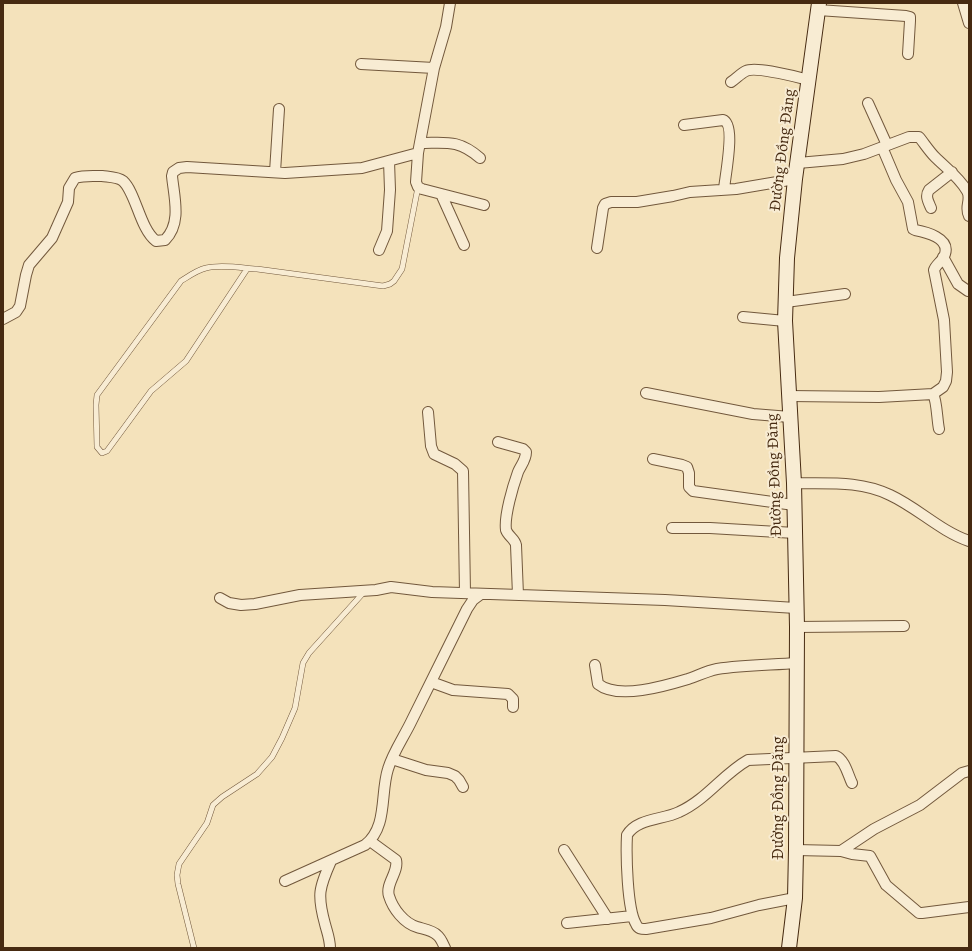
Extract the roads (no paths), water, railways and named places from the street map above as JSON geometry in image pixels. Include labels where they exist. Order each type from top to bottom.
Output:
[{"type":"main road","name":"Đường Đồng Đăng","points":[[789,948],[795,898],[797,627],[794,483],[785,321],[787,258],[795,179],[818,6]]},
{"type":"street","points":[[450,3],[446,27],[434,68],[418,148],[416,182],[418,187],[422,189],[484,205]]},
{"type":"street","points":[[963,3],[969,23]]},
{"type":"street","points":[[818,6],[910,17],[908,54]]},
{"type":"street","points":[[361,64],[434,68]]},
{"type":"street","points":[[731,82],[744,72],[752,69],[809,80]]},
{"type":"street","points":[[789,396],[879,397],[933,394],[943,387],[946,381],[947,372],[944,320],[934,273],[935,267],[946,251],[938,238],[934,235],[914,229],[908,202],[896,180],[885,146],[868,103]]},
{"type":"street","points":[[275,172],[278,109]]},
{"type":"street","points":[[684,125],[722,120],[725,120],[728,124],[730,136],[724,189]]},
{"type":"street","points":[[798,163],[843,159],[864,154],[909,137],[919,137],[934,156],[952,172],[969,194],[966,208],[969,216]]},
{"type":"street","points":[[3,319],[16,312],[20,306],[29,265],[52,238],[68,202],[69,188],[75,178],[84,175],[114,177],[122,180],[128,187],[138,212],[152,238],[156,241],[165,240],[173,228],[176,219],[172,176],[173,172],[179,168],[199,167],[285,173],[362,168],[389,161],[418,148],[452,143],[470,150],[480,158]]},
{"type":"street","points":[[379,250],[387,231],[390,190],[389,161]]},
{"type":"street","points":[[931,208],[927,200],[927,193],[952,172]]},
{"type":"street","points":[[597,248],[603,208],[606,204],[611,202],[636,202],[701,190],[736,189],[795,179]]},
{"type":"street","points":[[441,194],[464,244]]},
{"type":"street","points":[[943,257],[958,284],[968,291]]},
{"type":"street","points":[[786,302],[845,294]]},
{"type":"street","points":[[743,318],[785,321]]},
{"type":"street","points":[[646,393],[753,414],[790,417]]},
{"type":"street","points":[[933,394],[935,397],[939,430]]},
{"type":"street","points":[[428,412],[431,446],[434,454],[455,464],[463,471],[465,593]]},
{"type":"street","points":[[498,442],[523,449],[526,452],[510,495],[506,525],[507,533],[515,540],[516,545],[518,595]]},
{"type":"street","points":[[653,459],[687,467],[689,473],[689,487],[693,491],[794,505]]},
{"type":"street","points":[[794,483],[861,485],[890,494],[917,510],[958,538],[969,541]]},
{"type":"street","points":[[672,528],[710,528],[794,533]]},
{"type":"street","points":[[220,598],[229,603],[241,605],[255,604],[300,595],[365,591],[391,587],[432,592],[665,600],[796,608]]},
{"type":"street","points":[[285,882],[365,845],[376,833],[381,820],[386,778],[392,759],[467,608],[473,600],[481,594]]},
{"type":"street","points":[[797,627],[904,626]]},
{"type":"street","points":[[595,665],[598,684],[610,689],[624,691],[651,688],[688,679],[716,669],[797,663]]},
{"type":"street","points":[[431,682],[453,690],[508,694],[512,699],[513,707]]},
{"type":"street","points":[[795,898],[759,905],[711,918],[640,929],[636,926],[632,916],[629,894],[627,835],[631,828],[638,824],[677,813],[690,807],[740,764],[748,760],[831,756],[840,758],[852,783]]},
{"type":"street","points":[[392,759],[426,770],[448,773],[455,776],[463,787]]},
{"type":"street","points":[[841,851],[874,829],[920,805],[962,773],[969,771]]},
{"type":"street","points":[[370,841],[396,860],[396,868],[388,892],[396,909],[409,924],[438,935],[445,948]]},
{"type":"street","points":[[564,850],[608,918]]},
{"type":"street","points":[[796,850],[841,851],[870,856],[886,885],[919,913],[969,907]]},
{"type":"street","points":[[330,948],[320,900],[321,887],[331,861]]},
{"type":"street","points":[[567,923],[632,916]]},
{"type":"lane","points":[[247,268],[186,361],[151,391],[107,451],[99,451],[97,447],[96,405],[98,395],[181,281],[196,272],[214,267],[247,268],[383,286],[390,284],[394,281],[402,269],[418,187]]},
{"type":"lane","points":[[194,948],[178,884],[177,875],[179,864],[207,823],[214,806],[222,797],[257,774],[272,758],[295,708],[303,662],[309,653],[365,591]]}]
